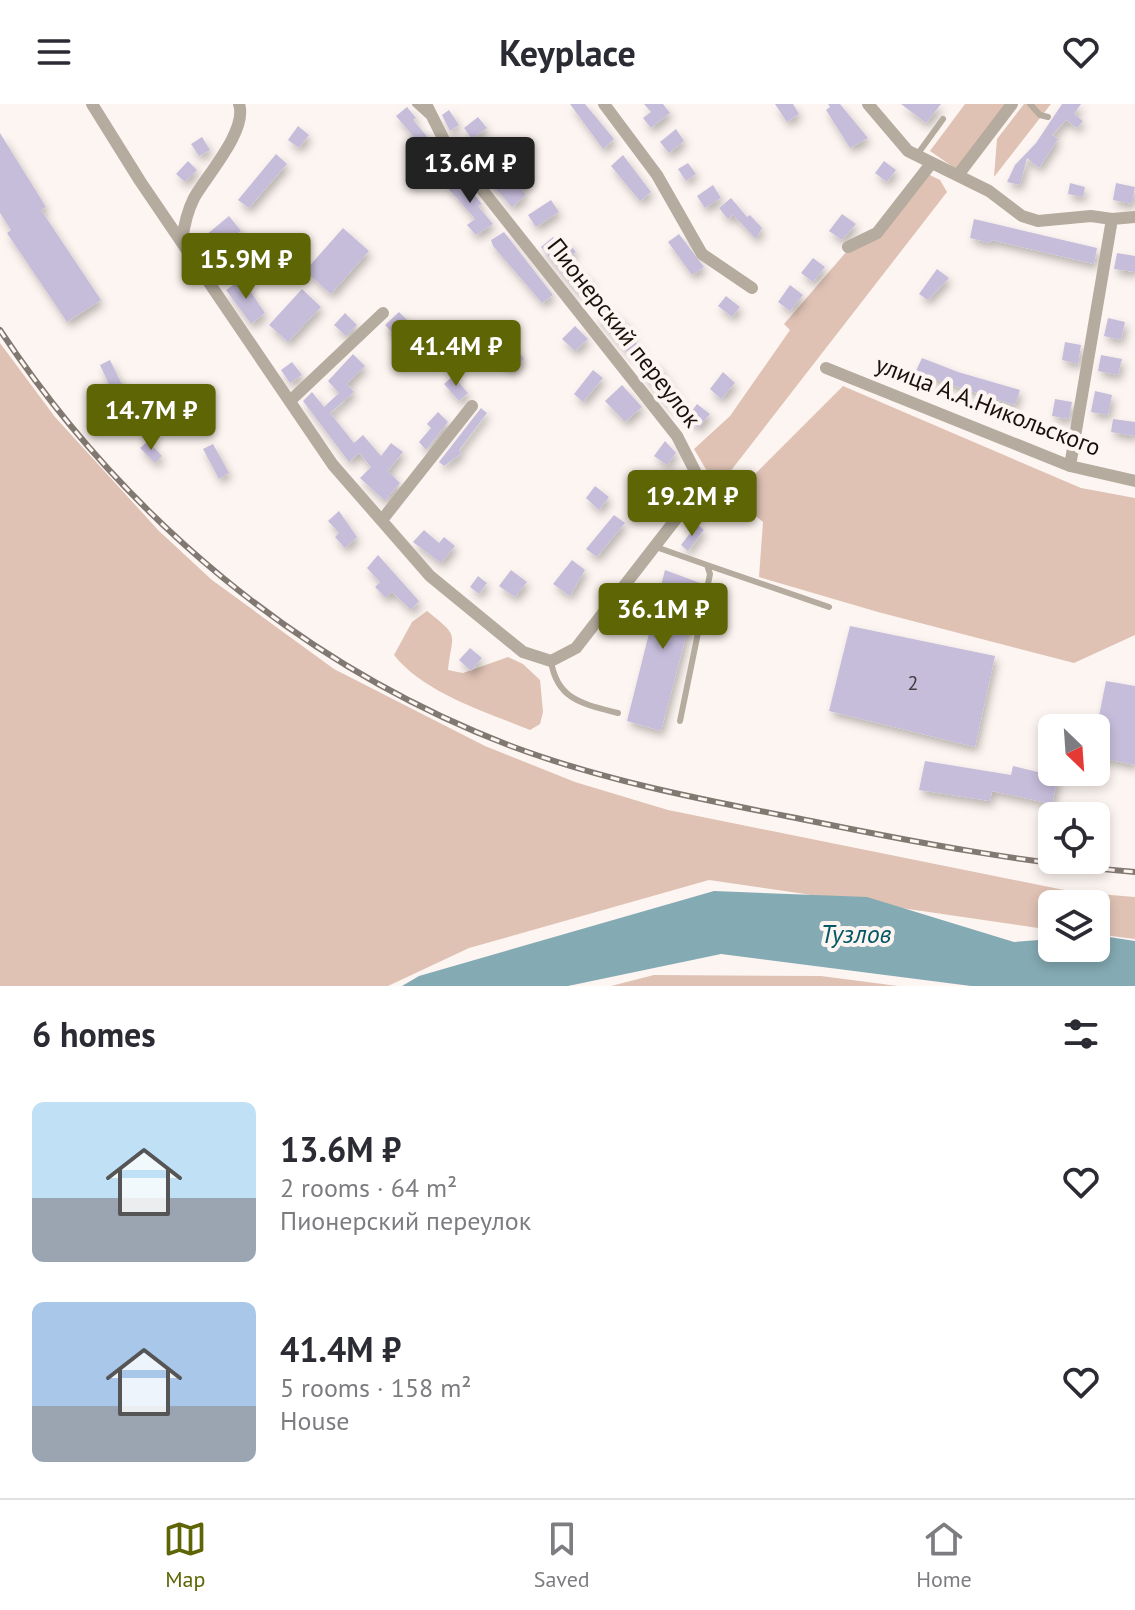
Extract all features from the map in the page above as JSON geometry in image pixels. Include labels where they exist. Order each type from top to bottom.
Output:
[{"type":"street","points":[[92,104],[333,465],[430,576],[523,652],[551,661],[576,648],[656,547]]},
{"type":"street","points":[[182,241],[184,221],[193,200],[238,130],[239,104]]},
{"type":"street","name":"Пионерский переулок","points":[[426,104],[430,118],[446,144],[677,436],[698,477],[693,497],[656,547]]},
{"type":"street","points":[[604,104],[657,175],[702,254],[752,288]]},
{"type":"street","points":[[868,104],[896,140],[916,156],[930,165],[958,175],[1022,216],[1038,221],[1091,216],[1112,219],[1135,217]]},
{"type":"street","points":[[958,175],[1012,104]]},
{"type":"street","points":[[848,247],[877,233],[930,165]]},
{"type":"street","points":[[1070,466],[1112,219]]},
{"type":"street","points":[[290,401],[383,313]]},
{"type":"street","name":"улица А.А.Никольского","points":[[826,368],[1070,466],[1135,481]]},
{"type":"street","points":[[382,520],[472,406]]},
{"type":"lane","points":[[415,104],[430,118]]},
{"type":"lane","points":[[1030,104],[1040,115],[1048,117]]},
{"type":"lane","points":[[916,156],[943,119]]},
{"type":"lane","points":[[656,547],[829,607]]},
{"type":"lane","points":[[680,721],[710,574],[707,565]]},
{"type":"lane","points":[[551,661],[554,681],[567,695],[588,706],[618,713]]},
{"type":"shaded area","points":[[965,104],[1009,104],[959,171],[930,151]]},
{"type":"shaded area","points":[[1024,104],[1051,104],[994,177],[997,139]]},
{"type":"shaded area","points":[[928,174],[940,180],[947,192],[719,486],[714,483],[694,449],[730,416],[790,330],[784,324],[847,251],[880,237]]},
{"type":"shaded area","points":[[0,343],[55,417],[159,531],[212,580],[334,669],[485,746],[575,782],[668,810],[1064,890],[1038,890],[1038,928],[709,880],[469,948],[388,986],[0,986]]},
{"type":"shaded area","points":[[843,386],[1081,488],[1135,498],[1135,635],[1074,663],[878,612],[759,577],[763,522],[732,497]]},
{"type":"shaded area","points":[[427,611],[452,636],[448,670],[463,673],[508,657],[523,664],[540,680],[543,712],[540,724],[530,730],[439,691],[394,655],[412,622]]},
{"type":"shaded area","points":[[1110,895],[1135,897],[1135,939],[1110,936]]},
{"type":"shaded area","points":[[654,975],[821,976],[898,986],[611,986]]},
{"type":"water","name":"Тузлов","points":[[714,891],[867,897],[1014,942],[1038,940],[1038,962],[1110,962],[1110,937],[1135,941],[1135,986],[971,986],[721,954],[568,986],[402,986],[419,976]]},
{"type":"building","points":[[570,104],[585,104],[614,139],[603,149]]},
{"type":"building","points":[[644,104],[663,104],[670,113],[651,128],[643,118],[651,112]]},
{"type":"building","points":[[775,104],[793,104],[799,114],[787,122]]},
{"type":"building","points":[[828,104],[840,104],[868,138],[850,148],[826,110],[830,107]]},
{"type":"building","points":[[901,104],[941,104],[926,123]]},
{"type":"building","points":[[1062,104],[1081,104],[1074,114],[1083,121],[1077,128],[1066,120],[1052,135],[1058,139],[1039,168],[1027,158],[1020,185],[1007,182],[1015,165],[1036,143]]},
{"type":"building","points":[[407,107],[416,118],[413,120],[447,160],[435,173],[425,164],[430,160],[396,116]]},
{"type":"building","points":[[449,110],[459,125],[450,131],[442,115]]},
{"type":"building","points":[[478,117],[487,128],[472,139],[464,128]]},
{"type":"building","points":[[298,126],[309,135],[299,148],[288,140]]},
{"type":"building","points":[[676,129],[684,141],[669,153],[660,142]]},
{"type":"building","points":[[0,133],[46,207],[41,210],[101,300],[67,322],[7,233],[11,230],[0,213]]},
{"type":"building","points":[[202,137],[210,150],[199,156],[191,144]]},
{"type":"building","points":[[476,141],[484,151],[474,161],[465,151]]},
{"type":"building","points":[[276,154],[287,164],[249,208],[238,200]]},
{"type":"building","points":[[623,155],[651,192],[640,201],[611,166]]},
{"type":"building","points":[[188,161],[197,170],[185,182],[176,174]]},
{"type":"building","points":[[884,161],[896,170],[887,182],[875,173]]},
{"type":"building","points":[[688,163],[696,174],[686,181],[678,169]]},
{"type":"building","points":[[504,164],[515,177],[519,174],[527,182],[520,188],[526,195],[512,207],[487,179]]},
{"type":"building","points":[[458,175],[482,204],[478,206],[493,224],[476,235],[467,225],[475,219],[446,186]]},
{"type":"building","points":[[1070,183],[1085,187],[1083,197],[1068,194]]},
{"type":"building","points":[[1116,183],[1135,187],[1132,204],[1113,200]]},
{"type":"building","points":[[713,185],[721,198],[705,208],[697,196]]},
{"type":"building","points":[[731,198],[747,217],[750,215],[762,228],[756,239],[733,215],[728,219],[719,208]]},
{"type":"building","points":[[551,200],[559,212],[536,227],[528,215]]},
{"type":"building","points":[[842,214],[856,224],[842,240],[829,231]]},
{"type":"building","points":[[229,216],[241,231],[203,257],[194,245]]},
{"type":"building","points":[[974,219],[1097,248],[1094,264],[970,238]]},
{"type":"building","points":[[343,228],[369,251],[331,294],[305,271]]},
{"type":"building","points":[[504,232],[553,295],[542,303],[493,246],[491,240]]},
{"type":"building","points":[[679,234],[704,267],[692,275],[668,242]]},
{"type":"building","points":[[553,237],[561,247],[568,242],[576,252],[567,259],[593,282],[579,294],[541,247]]},
{"type":"building","points":[[1117,253],[1135,256],[1135,272],[1114,269]]},
{"type":"building","points":[[813,258],[825,267],[813,282],[801,273]]},
{"type":"building","points":[[937,269],[949,278],[928,300],[919,294]]},
{"type":"building","points":[[242,279],[265,313],[251,324],[226,290]]},
{"type":"building","points":[[790,285],[803,295],[790,311],[778,302]]},
{"type":"building","points":[[302,289],[321,307],[288,342],[269,325]]},
{"type":"building","points":[[726,296],[740,307],[732,317],[718,306]]},
{"type":"building","points":[[608,307],[633,330],[628,334],[642,349],[632,357],[596,316]]},
{"type":"building","points":[[399,312],[415,328],[401,342],[385,325]]},
{"type":"building","points":[[345,313],[357,325],[346,336],[334,325]]},
{"type":"building","points":[[1108,318],[1125,322],[1121,340],[1104,336]]},
{"type":"building","points":[[575,326],[588,339],[575,351],[562,339]]},
{"type":"building","points":[[1065,342],[1081,345],[1078,364],[1062,360]]},
{"type":"building","points":[[514,346],[524,359],[512,370],[500,358]]},
{"type":"building","points":[[353,354],[365,366],[347,384],[354,392],[330,413],[354,443],[363,435],[381,456],[391,443],[403,452],[388,471],[400,483],[385,501],[360,478],[371,467],[359,453],[349,462],[303,401],[312,392],[324,407],[339,393],[328,381]]},
{"type":"building","points":[[1101,355],[1122,359],[1118,375],[1098,371]]},
{"type":"building","points":[[922,358],[1020,390],[1015,405],[915,373]]},
{"type":"building","points":[[110,360],[131,403],[120,408],[100,365]]},
{"type":"building","points":[[655,361],[682,400],[672,409],[642,372]]},
{"type":"building","points":[[292,362],[302,375],[290,383],[281,370]]},
{"type":"building","points":[[593,370],[603,378],[583,402],[574,394]]},
{"type":"building","points":[[723,372],[735,383],[721,399],[710,389]]},
{"type":"building","points":[[453,376],[468,393],[459,401],[444,384]]},
{"type":"building","points":[[622,385],[642,407],[625,422],[605,401]]},
{"type":"building","points":[[1095,391],[1112,395],[1108,415],[1091,412]]},
{"type":"building","points":[[1055,399],[1072,402],[1069,419],[1052,416]]},
{"type":"building","points":[[697,404],[710,414],[698,428],[687,418]]},
{"type":"building","points":[[481,408],[487,413],[459,450],[462,453],[444,466],[439,462]]},
{"type":"building","points":[[438,412],[448,422],[426,450],[419,442],[431,428],[427,424]]},
{"type":"building","points":[[1113,419],[1135,422],[1135,436],[1111,432]]},
{"type":"building","points":[[148,441],[162,456],[155,463],[140,448]]},
{"type":"building","points":[[665,441],[676,453],[667,465],[654,456]]},
{"type":"building","points":[[213,444],[229,473],[219,479],[203,449]]},
{"type":"building","points":[[595,486],[609,497],[599,510],[586,498]]},
{"type":"building","points":[[339,511],[357,537],[345,548],[335,537],[339,533],[328,521]]},
{"type":"building","points":[[614,515],[625,523],[597,557],[586,549]]},
{"type":"building","points":[[697,524],[704,530],[688,551],[681,545]]},
{"type":"building","points":[[424,530],[439,543],[444,537],[455,546],[441,563],[413,542]]},
{"type":"building","points":[[378,555],[419,601],[411,610],[392,592],[386,598],[375,587],[380,582],[367,568]]},
{"type":"building","points":[[572,560],[585,570],[570,596],[553,584]]},
{"type":"building","points":[[511,570],[527,582],[515,597],[499,586]]},
{"type":"building","points":[[665,570],[700,583],[661,731],[627,721]]},
{"type":"building","points":[[478,576],[487,583],[479,594],[470,587]]},
{"type":"building","points":[[850,626],[995,656],[975,747],[829,711]]},
{"type":"building","points":[[470,648],[482,658],[471,671],[459,660]]},
{"type":"building","points":[[1106,681],[1135,686],[1135,765],[1110,760],[1110,714],[1099,714]]},
{"type":"building","points":[[925,761],[1011,775],[1013,766],[1038,772],[1038,786],[1056,786],[1052,802],[992,791],[990,801],[919,790]]},
{"type":"railway","points":[[0,330],[49,398],[102,462],[160,522],[223,578],[289,628],[360,673],[434,713],[547,759],[659,790],[1013,858],[1135,872]]}]
